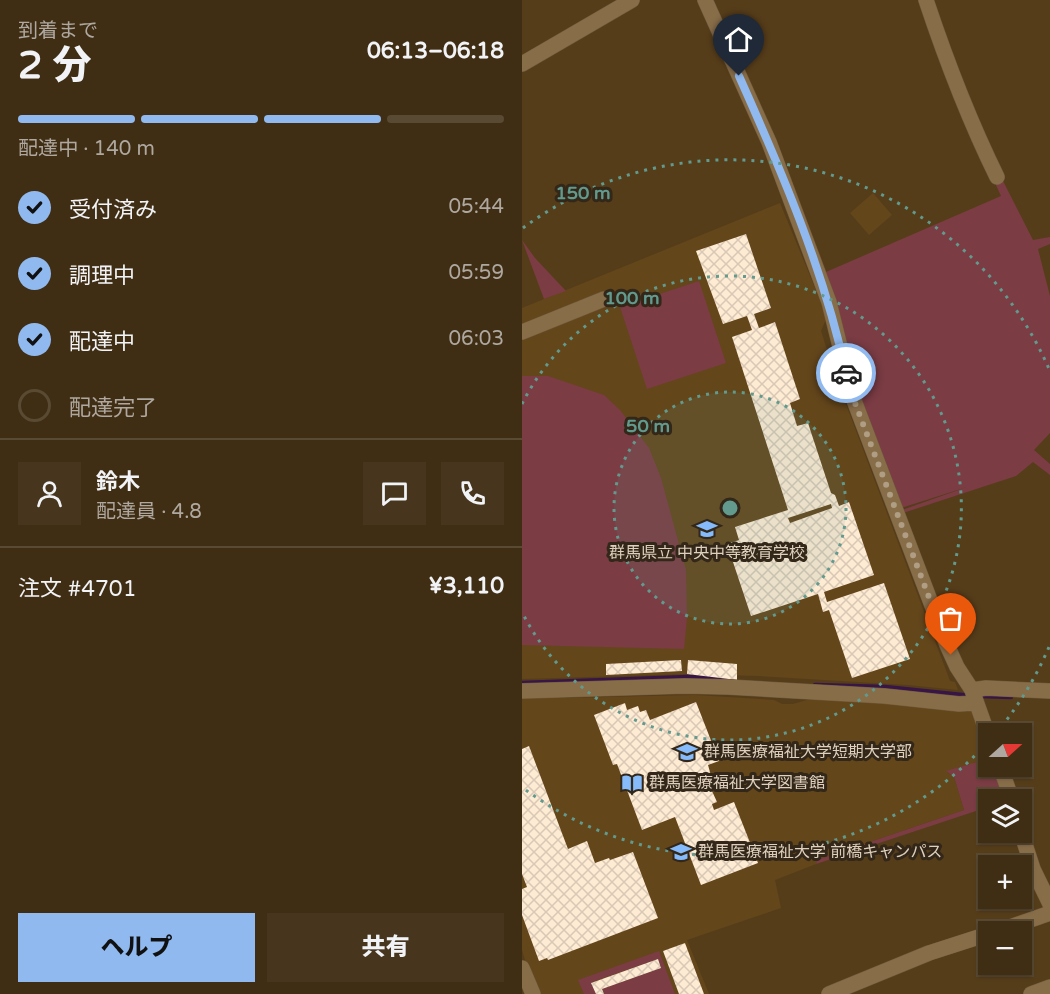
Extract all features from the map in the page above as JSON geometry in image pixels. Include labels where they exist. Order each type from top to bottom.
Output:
[{"type":"street","points":[[522,64],[632,0]]},
{"type":"street","points":[[705,0],[769,142],[829,302],[856,406],[947,645],[974,696],[984,723]]},
{"type":"street","points":[[926,0],[956,85],[997,177]]},
{"type":"street","points":[[522,332],[604,299]]},
{"type":"street","points":[[522,691],[685,686],[728,687],[884,696],[959,704],[986,688],[1050,691]]},
{"type":"street","points":[[1025,843],[1033,869],[1050,904]]},
{"type":"street","points":[[1029,921],[1050,914]]},
{"type":"street","points":[[829,994],[929,953],[978,937]]},
{"type":"street","points":[[522,968],[532,994]]},
{"type":"street","points":[[1031,994],[1050,987]]},
{"type":"shaded area","points":[[1003,181],[1033,240],[1050,237],[1050,244],[1038,249],[1050,296],[1050,433],[1034,450],[1050,464],[1050,475],[1033,462],[1016,476],[903,513],[902,510],[967,487],[901,508],[857,391],[826,272],[1001,196],[995,183]]},
{"type":"shaded area","points":[[873,193],[892,215],[869,235],[850,213]]},
{"type":"shaded area","name":"群馬県立 中央中等教育学校","points":[[780,203],[827,317],[821,331],[838,383],[950,681],[955,682],[958,690],[759,676],[686,674],[522,679],[522,308]]},
{"type":"shaded area","points":[[522,240],[535,258],[566,291],[544,299]]},
{"type":"shaded area","points":[[699,281],[726,363],[647,389],[620,307]]},
{"type":"shaded area","points":[[522,376],[548,376],[604,395],[620,410],[649,448],[661,478],[686,570],[687,618],[684,649],[522,645]]},
{"type":"shaded area","name":"群馬医療福祉大学 前橋キャンパス","points":[[695,695],[774,700],[782,704],[807,700],[862,700],[970,710],[975,714],[978,723],[978,762],[947,772],[954,777],[964,810],[817,860],[816,864],[775,880],[781,908],[687,940],[709,994],[539,994],[532,983],[522,950],[522,697]]},
{"type":"shaded area","points":[[978,762],[978,777],[999,777],[1003,789],[978,789],[978,810],[816,864],[817,860],[964,810],[954,777],[946,771]]},
{"type":"shaded area","points":[[659,951],[675,994],[604,994],[602,989],[661,968],[658,959],[592,982],[596,994],[584,994],[578,980]]},
{"type":"building","points":[[746,234],[771,308],[754,314],[759,328],[775,322],[800,399],[790,403],[797,426],[808,423],[831,493],[835,495],[839,506],[849,502],[874,575],[824,592],[827,602],[884,583],[910,659],[852,678],[829,610],[823,612],[818,594],[751,616],[727,544],[739,540],[735,527],[788,510],[732,337],[752,330],[747,316],[723,324],[696,251]],"holes":[[[831,504],[832,508],[790,523],[788,518]]]},
{"type":"building","points":[[681,660],[682,671],[606,675],[606,664]]},
{"type":"building","points":[[688,660],[737,664],[737,680],[687,674]]},
{"type":"building","points":[[696,702],[719,761],[708,765],[715,790],[712,791],[717,802],[712,804],[714,810],[734,802],[758,863],[701,885],[675,817],[642,830],[617,764],[613,765],[594,715],[625,703],[627,710],[638,706],[640,712],[646,710],[650,720]]},
{"type":"building","points":[[529,746],[568,849],[587,841],[595,863],[633,852],[658,918],[548,960],[547,958],[539,961],[522,915],[522,889],[527,887],[522,874],[522,749]]},
{"type":"building","points":[[685,943],[704,994],[679,994],[663,951]]},
{"type":"building","points":[[658,959],[661,968],[602,989],[604,994],[596,994],[591,983]]},
{"type":"waterway","points":[[522,683],[689,677],[732,680]]},
{"type":"waterway","points":[[815,685],[885,687],[972,696]]},
{"type":"waterway","points":[[980,696],[1011,697]]},
{"type":"way so far","points":[[846,373],[852,395],[951,655]]},
{"type":"place","name":"群馬県立 中央中等教育学校","points":[[707,529]]},
{"type":"place","name":"群馬医療福祉大学短期大学部","points":[[687,752]]},
{"type":"place","name":"群馬医療福祉大学図書館","points":[[632,783]]},
{"type":"place","name":"群馬医療福祉大学 前橋キャンパス","points":[[681,852]]},
{"type":"route","points":[[739,76],[769,142],[829,302],[846,373]]}]
